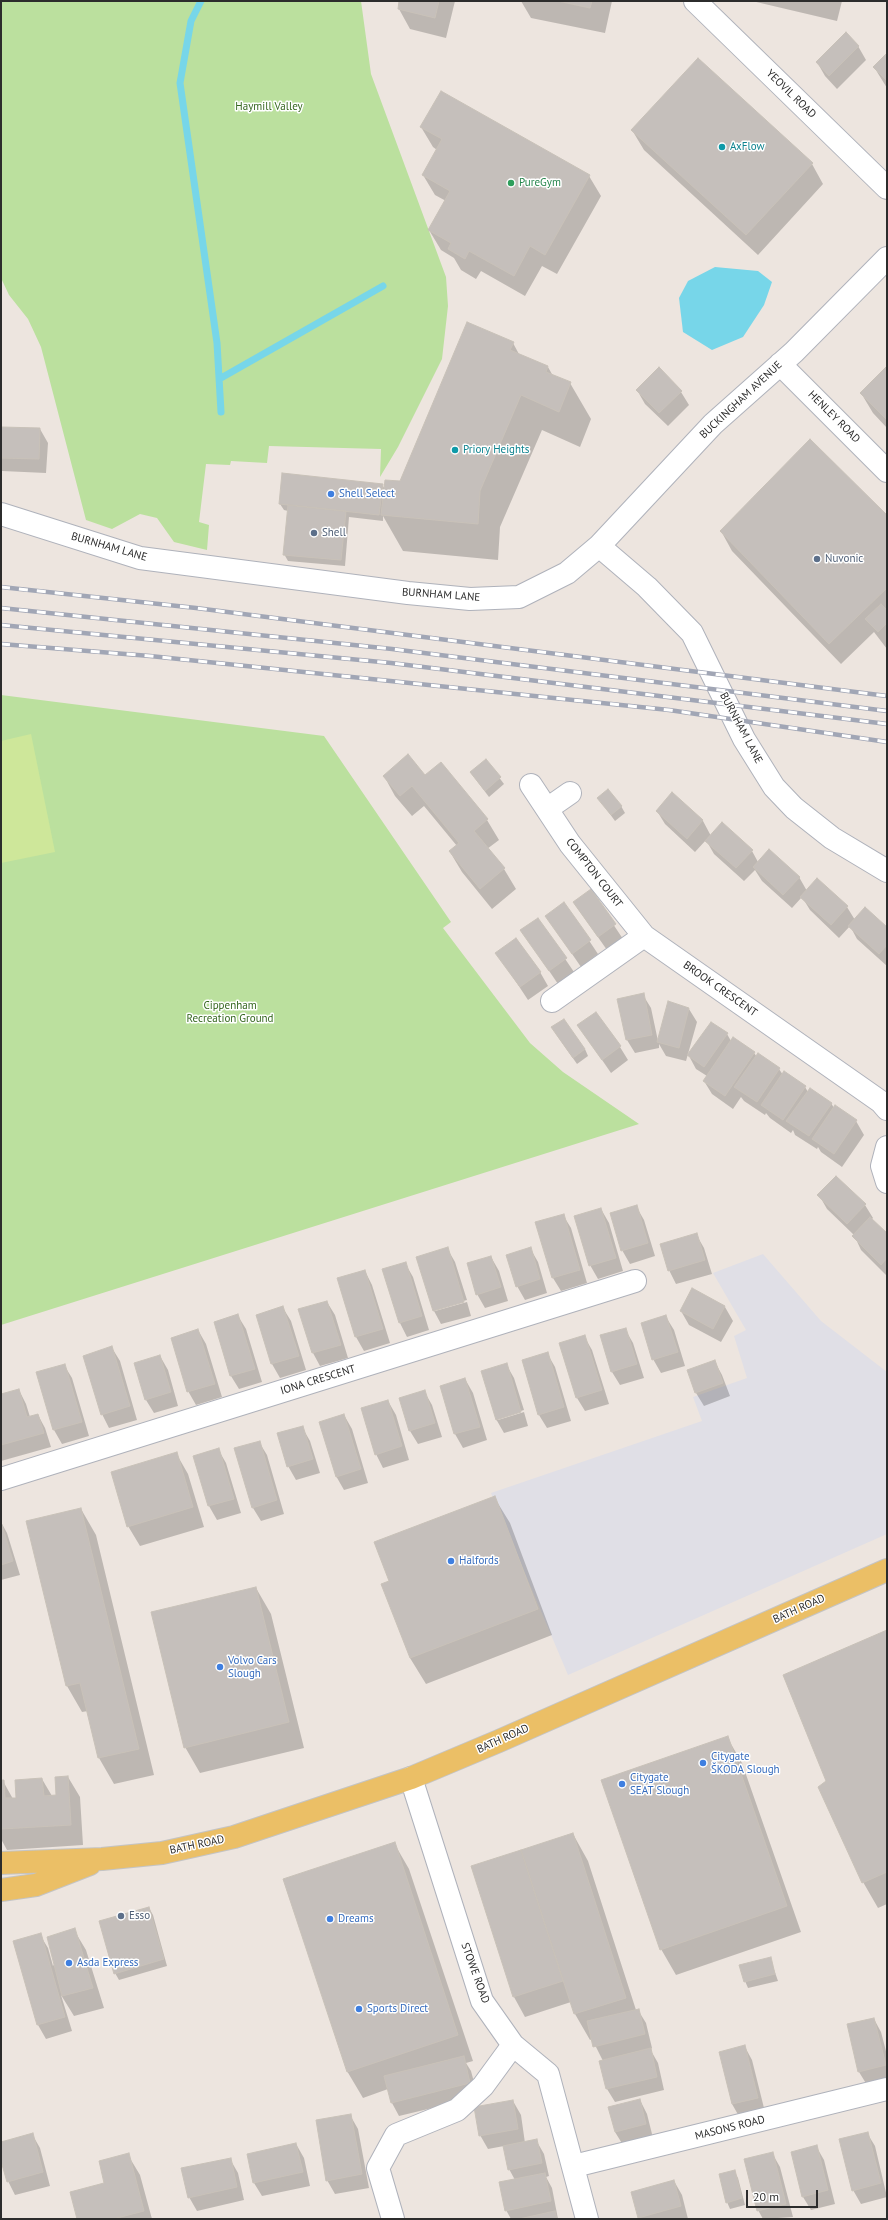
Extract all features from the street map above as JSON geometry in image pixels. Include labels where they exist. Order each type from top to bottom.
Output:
[{"type":"main road","name":"BATH ROAD","points":[[1,1863],[102,1859],[162,1853],[234,1837],[412,1778],[500,1741],[887,1570]]},
{"type":"main road","name":"BATH ROAD","points":[[1,1890],[36,1885],[102,1859]]},
{"type":"street","name":"YEOVIL ROAD","points":[[695,1],[887,188]]},
{"type":"street","name":"BUCKINGHAM AVENUE","points":[[599,546],[713,424],[780,364],[887,258]]},
{"type":"street","name":"HENLEY ROAD","points":[[780,364],[887,470]]},
{"type":"street","name":"BURNHAM LANE","points":[[1,514],[140,558],[408,593],[470,599],[519,597],[566,573],[599,546],[647,587],[692,633],[754,756],[774,787],[794,808],[832,838],[887,871]]},
{"type":"street","name":"COMPTON COURT","points":[[531,785],[570,844],[644,936]]},
{"type":"street","points":[[547,809],[570,793]]},
{"type":"street","points":[[552,1001],[644,936]]},
{"type":"street","name":"BROOK CRESCENT","points":[[644,936],[881,1102],[887,1109]]},
{"type":"street","points":[[887,1147],[882,1166],[887,1182]]},
{"type":"street","name":"IONA CRESCENT","points":[[1,1479],[636,1281]]},
{"type":"street","name":"STOWE ROAD","points":[[412,1778],[482,2001],[513,2045],[548,2074],[574,2166],[587,2219]]},
{"type":"street","points":[[393,2219],[378,2168],[396,2135],[457,2110],[483,2086],[513,2045]]},
{"type":"street","name":"MASONS ROAD","points":[[574,2166],[887,2089]]},
{"type":"shaded area","points":[[763,1254],[821,1321],[887,1372],[887,1534],[568,1675],[491,1493],[702,1421],[693,1397],[747,1378],[734,1336],[746,1330],[713,1273]]},
{"type":"green space","name":"Haymill Valley","points":[[1,1],[361,1],[371,74],[446,277],[448,306],[442,359],[398,447],[380,477],[381,449],[269,446],[267,463],[231,461],[230,465],[206,464],[199,522],[209,525],[207,550],[174,542],[157,518],[140,514],[112,529],[86,520],[41,347],[28,319],[9,295],[1,278]]},
{"type":"green space","name":"Cippenham Recreation Ground","points":[[1,695],[324,736],[451,922],[443,928],[530,1043],[563,1072],[639,1124],[1,1325]]},
{"type":"green space","points":[[31,734],[55,852],[1,863],[1,741]]},
{"type":"water","points":[[715,267],[758,271],[772,282],[764,305],[743,337],[712,350],[683,332],[679,298],[688,281]]},
{"type":"building","points":[[399,1],[439,1],[435,18],[398,9]]},
{"type":"building","points":[[558,1],[592,1],[590,8]]},
{"type":"building","points":[[846,32],[859,46],[829,76],[816,62]]},
{"type":"building","points":[[887,53],[887,81],[873,67]]},
{"type":"building","name":"AxFlow","points":[[698,58],[813,163],[746,235],[631,130]]},
{"type":"building","name":"PureGym","points":[[441,91],[590,175],[545,255],[530,246],[514,276],[469,251],[465,259],[448,249],[451,243],[428,230],[450,191],[422,175],[442,139],[420,127]]},
{"type":"building","name":"Priory Heights","points":[[467,322],[514,342],[510,350],[548,366],[546,372],[571,382],[559,412],[521,395],[480,491],[478,524],[381,515],[385,480],[400,481]]},
{"type":"building","points":[[887,366],[887,420],[860,393]]},
{"type":"building","points":[[659,367],[682,391],[659,413],[636,390]]},
{"type":"building","points":[[1,427],[40,428],[39,459],[1,458]]},
{"type":"building","name":"Nuvonic","points":[[810,439],[887,515],[887,588],[829,644],[720,531]]},
{"type":"building","name":"Shell Select","points":[[282,473],[383,484],[379,515],[279,504]]},
{"type":"building","name":"Shell","points":[[288,505],[346,511],[341,560],[283,555]]},
{"type":"building","points":[[881,604],[887,610],[887,623],[878,632],[865,619]]},
{"type":"building","points":[[408,754],[425,775],[441,762],[488,819],[474,831],[505,868],[480,889],[449,851],[459,843],[412,786],[400,796],[383,776]]},
{"type":"building","points":[[486,759],[501,777],[485,791],[470,772]]},
{"type":"building","points":[[608,789],[622,806],[611,815],[597,798]]},
{"type":"building","points":[[672,792],[703,820],[687,839],[656,811]]},
{"type":"building","points":[[722,822],[753,850],[736,868],[705,841]]},
{"type":"building","points":[[769,849],[800,877],[783,895],[753,867]]},
{"type":"building","points":[[817,878],[848,906],[831,925],[800,897]]},
{"type":"building","points":[[591,889],[616,924],[598,937],[573,902]]},
{"type":"building","points":[[564,902],[591,940],[572,954],[545,916]]},
{"type":"building","points":[[865,907],[887,927],[887,945],[879,954],[848,926]]},
{"type":"building","points":[[538,918],[567,958],[549,971],[520,930]]},
{"type":"building","points":[[516,938],[541,972],[520,987],[495,953]]},
{"type":"building","points":[[644,993],[652,1035],[626,1040],[617,999]]},
{"type":"building","points":[[668,1001],[689,1008],[679,1048],[657,1042]]},
{"type":"building","points":[[596,1012],[621,1046],[602,1060],[577,1025]]},
{"type":"building","points":[[564,1019],[585,1049],[573,1058],[551,1027]]},
{"type":"building","points":[[711,1022],[728,1033],[704,1067],[687,1055]]},
{"type":"building","points":[[733,1037],[755,1052],[725,1096],[703,1081]]},
{"type":"building","points":[[758,1053],[780,1068],[757,1102],[734,1087]]},
{"type":"building","points":[[784,1071],[806,1086],[783,1120],[761,1105]]},
{"type":"building","points":[[810,1088],[832,1103],[809,1136],[786,1121]]},
{"type":"building","points":[[835,1105],[857,1120],[834,1154],[812,1139]]},
{"type":"building","points":[[836,1176],[866,1204],[847,1224],[817,1195]]},
{"type":"building","points":[[637,1205],[648,1243],[621,1251],[610,1213]]},
{"type":"building","points":[[601,1208],[616,1258],[589,1266],[574,1216]]},
{"type":"building","points":[[564,1214],[580,1270],[552,1278],[535,1222]]},
{"type":"building","points":[[870,1217],[887,1233],[887,1258],[881,1265],[852,1236]]},
{"type":"building","points":[[697,1233],[705,1260],[668,1271],[660,1244]]},
{"type":"building","points":[[448,1247],[464,1302],[433,1311],[416,1257]]},
{"type":"building","points":[[531,1247],[540,1279],[516,1287],[506,1255]]},
{"type":"building","points":[[491,1256],[501,1287],[476,1295],[467,1263]]},
{"type":"building","points":[[406,1262],[422,1316],[399,1323],[382,1269]]},
{"type":"building","points":[[365,1270],[383,1329],[355,1337],[337,1278]]},
{"type":"building","points":[[692,1288],[725,1306],[713,1329],[680,1311]]},
{"type":"building","points":[[327,1301],[341,1345],[312,1353],[298,1309]]},
{"type":"building","points":[[283,1306],[299,1356],[271,1364],[256,1315]]},
{"type":"building","points":[[238,1314],[255,1369],[230,1376],[214,1322]]},
{"type":"building","points":[[666,1315],[678,1352],[652,1360],[641,1323]]},
{"type":"building","points":[[626,1328],[637,1364],[611,1372],[600,1335]]},
{"type":"building","points":[[198,1329],[215,1384],[187,1392],[171,1338]]},
{"type":"building","points":[[585,1335],[602,1390],[576,1398],[559,1343]]},
{"type":"building","points":[[112,1346],[130,1406],[101,1415],[83,1356]]},
{"type":"building","points":[[548,1352],[564,1407],[538,1415],[522,1360]]},
{"type":"building","points":[[160,1355],[171,1392],[145,1400],[134,1363]]},
{"type":"building","points":[[715,1360],[723,1383],[695,1393],[687,1370]]},
{"type":"building","points":[[507,1363],[521,1412],[496,1420],[481,1371]]},
{"type":"building","points":[[65,1364],[82,1422],[53,1430],[36,1372]]},
{"type":"building","points":[[465,1378],[480,1427],[454,1434],[440,1386]]},
{"type":"building","points":[[19,1389],[27,1417],[38,1414],[44,1433],[1,1445],[1,1394]]},
{"type":"building","points":[[425,1390],[435,1423],[409,1431],[399,1398]]},
{"type":"building","points":[[388,1400],[402,1446],[375,1455],[361,1408]]},
{"type":"building","points":[[344,1414],[361,1469],[336,1477],[319,1422]]},
{"type":"building","points":[[303,1426],[313,1459],[287,1467],[277,1433]]},
{"type":"building","points":[[260,1441],[277,1500],[252,1508],[234,1448]]},
{"type":"building","points":[[219,1448],[234,1499],[208,1506],[193,1456]]},
{"type":"building","points":[[177,1452],[193,1507],[127,1527],[111,1472]]},
{"type":"building","name":"Halfords","points":[[495,1496],[538,1609],[410,1658],[381,1584],[389,1581],[374,1542]]},
{"type":"building","points":[[81,1508],[139,1749],[98,1758],[80,1683],[66,1686],[26,1521]]},
{"type":"building","points":[[1,1522],[13,1561],[1,1565]]},
{"type":"building","name":"Volvo Cars Slough","points":[[256,1587],[289,1722],[184,1748],[151,1612]]},
{"type":"building","points":[[887,1630],[887,1872],[862,1883],[818,1787],[826,1781],[783,1675]]},
{"type":"building","points":[[728,1736],[787,1906],[660,1950],[601,1780]]},
{"type":"building","points":[[68,1776],[71,1825],[1,1829],[1,1780],[4,1780],[5,1798],[16,1798],[15,1780],[42,1778],[44,1796],[56,1795],[55,1777]]},
{"type":"building","points":[[573,1833],[626,1998],[574,2014],[521,1850]]},
{"type":"building","points":[[395,1842],[458,2035],[347,2072],[283,1879]]},
{"type":"building","points":[[521,1850],[563,1981],[513,1997],[471,1866]]},
{"type":"building","points":[[149,1907],[164,1959],[114,1974],[99,1921]]},
{"type":"building","name":"Asda Express","points":[[75,1928],[93,1988],[62,1996],[47,1937]]},
{"type":"building","points":[[41,1933],[65,2017],[37,2025],[13,1941]]},
{"type":"building","points":[[771,1957],[775,1974],[744,1982],[739,1965]]},
{"type":"building","points":[[639,2009],[645,2034],[593,2047],[587,2021]]},
{"type":"building","points":[[874,2018],[886,2065],[858,2072],[847,2024]]},
{"type":"building","points":[[745,2045],[758,2098],[732,2104],[719,2052]]},
{"type":"building","points":[[651,2048],[657,2077],[606,2089],[599,2061]]},
{"type":"building","points":[[464,2056],[470,2083],[391,2103],[384,2076]]},
{"type":"building","points":[[640,2099],[646,2124],[615,2132],[608,2107]]},
{"type":"building","points":[[513,2100],[518,2129],[479,2136],[474,2107]]},
{"type":"building","points":[[351,2114],[362,2174],[326,2181],[316,2120]]},
{"type":"building","points":[[868,2132],[881,2183],[852,2191],[839,2139]]},
{"type":"building","points":[[33,2133],[43,2172],[7,2182],[1,2161],[1,2142]]},
{"type":"building","points":[[537,2139],[542,2163],[508,2170],[503,2146]]},
{"type":"building","points":[[296,2143],[303,2172],[253,2183],[247,2154]]},
{"type":"building","points":[[817,2145],[828,2190],[802,2197],[791,2152]]},
{"type":"building","points":[[773,2152],[786,2204],[757,2211],[744,2159]]},
{"type":"building","points":[[129,2153],[144,2211],[113,2219],[77,2219],[70,2192],[104,2183],[99,2161]]},
{"type":"building","points":[[231,2158],[237,2187],[188,2198],[181,2168]]},
{"type":"building","points":[[735,2170],[742,2198],[726,2203],[719,2174]]},
{"type":"building","points":[[545,2173],[551,2201],[505,2211],[499,2182]]},
{"type":"building","points":[[674,2180],[681,2206],[638,2218],[631,2192]]},
{"type":"building","points":[[555,2211],[557,2219],[519,2219]]},
{"type":"waterway","points":[[201,1],[191,21],[180,83],[217,343],[221,412]]},
{"type":"waterway","points":[[221,378],[383,286]]},
{"type":"railway","points":[[1,587],[196,608],[887,696]]},
{"type":"railway","points":[[1,608],[392,649],[887,711]]},
{"type":"railway","points":[[1,625],[391,663],[887,724]]},
{"type":"railway","points":[[1,644],[150,656],[669,710],[887,742]]},
{"type":"place","name":"AxFlow","points":[[722,147]]},
{"type":"place","name":"PureGym","points":[[511,183]]},
{"type":"place","name":"Priory Heights","points":[[455,450]]},
{"type":"place","name":"Shell Select","points":[[331,494]]},
{"type":"place","name":"Shell","points":[[314,533]]},
{"type":"place","name":"Nuvonic","points":[[817,559]]},
{"type":"place","name":"Halfords","points":[[451,1561]]},
{"type":"place","name":"Volvo Cars Slough","points":[[220,1667]]},
{"type":"place","name":"Citygate ŠKODA Slough","points":[[703,1763]]},
{"type":"place","name":"Citygate SEAT Slough","points":[[622,1784]]},
{"type":"place","name":"Esso","points":[[121,1916]]},
{"type":"place","name":"Dreams","points":[[330,1919]]},
{"type":"place","name":"Asda Express","points":[[69,1963]]},
{"type":"place","name":"Sports Direct","points":[[359,2009]]}]
